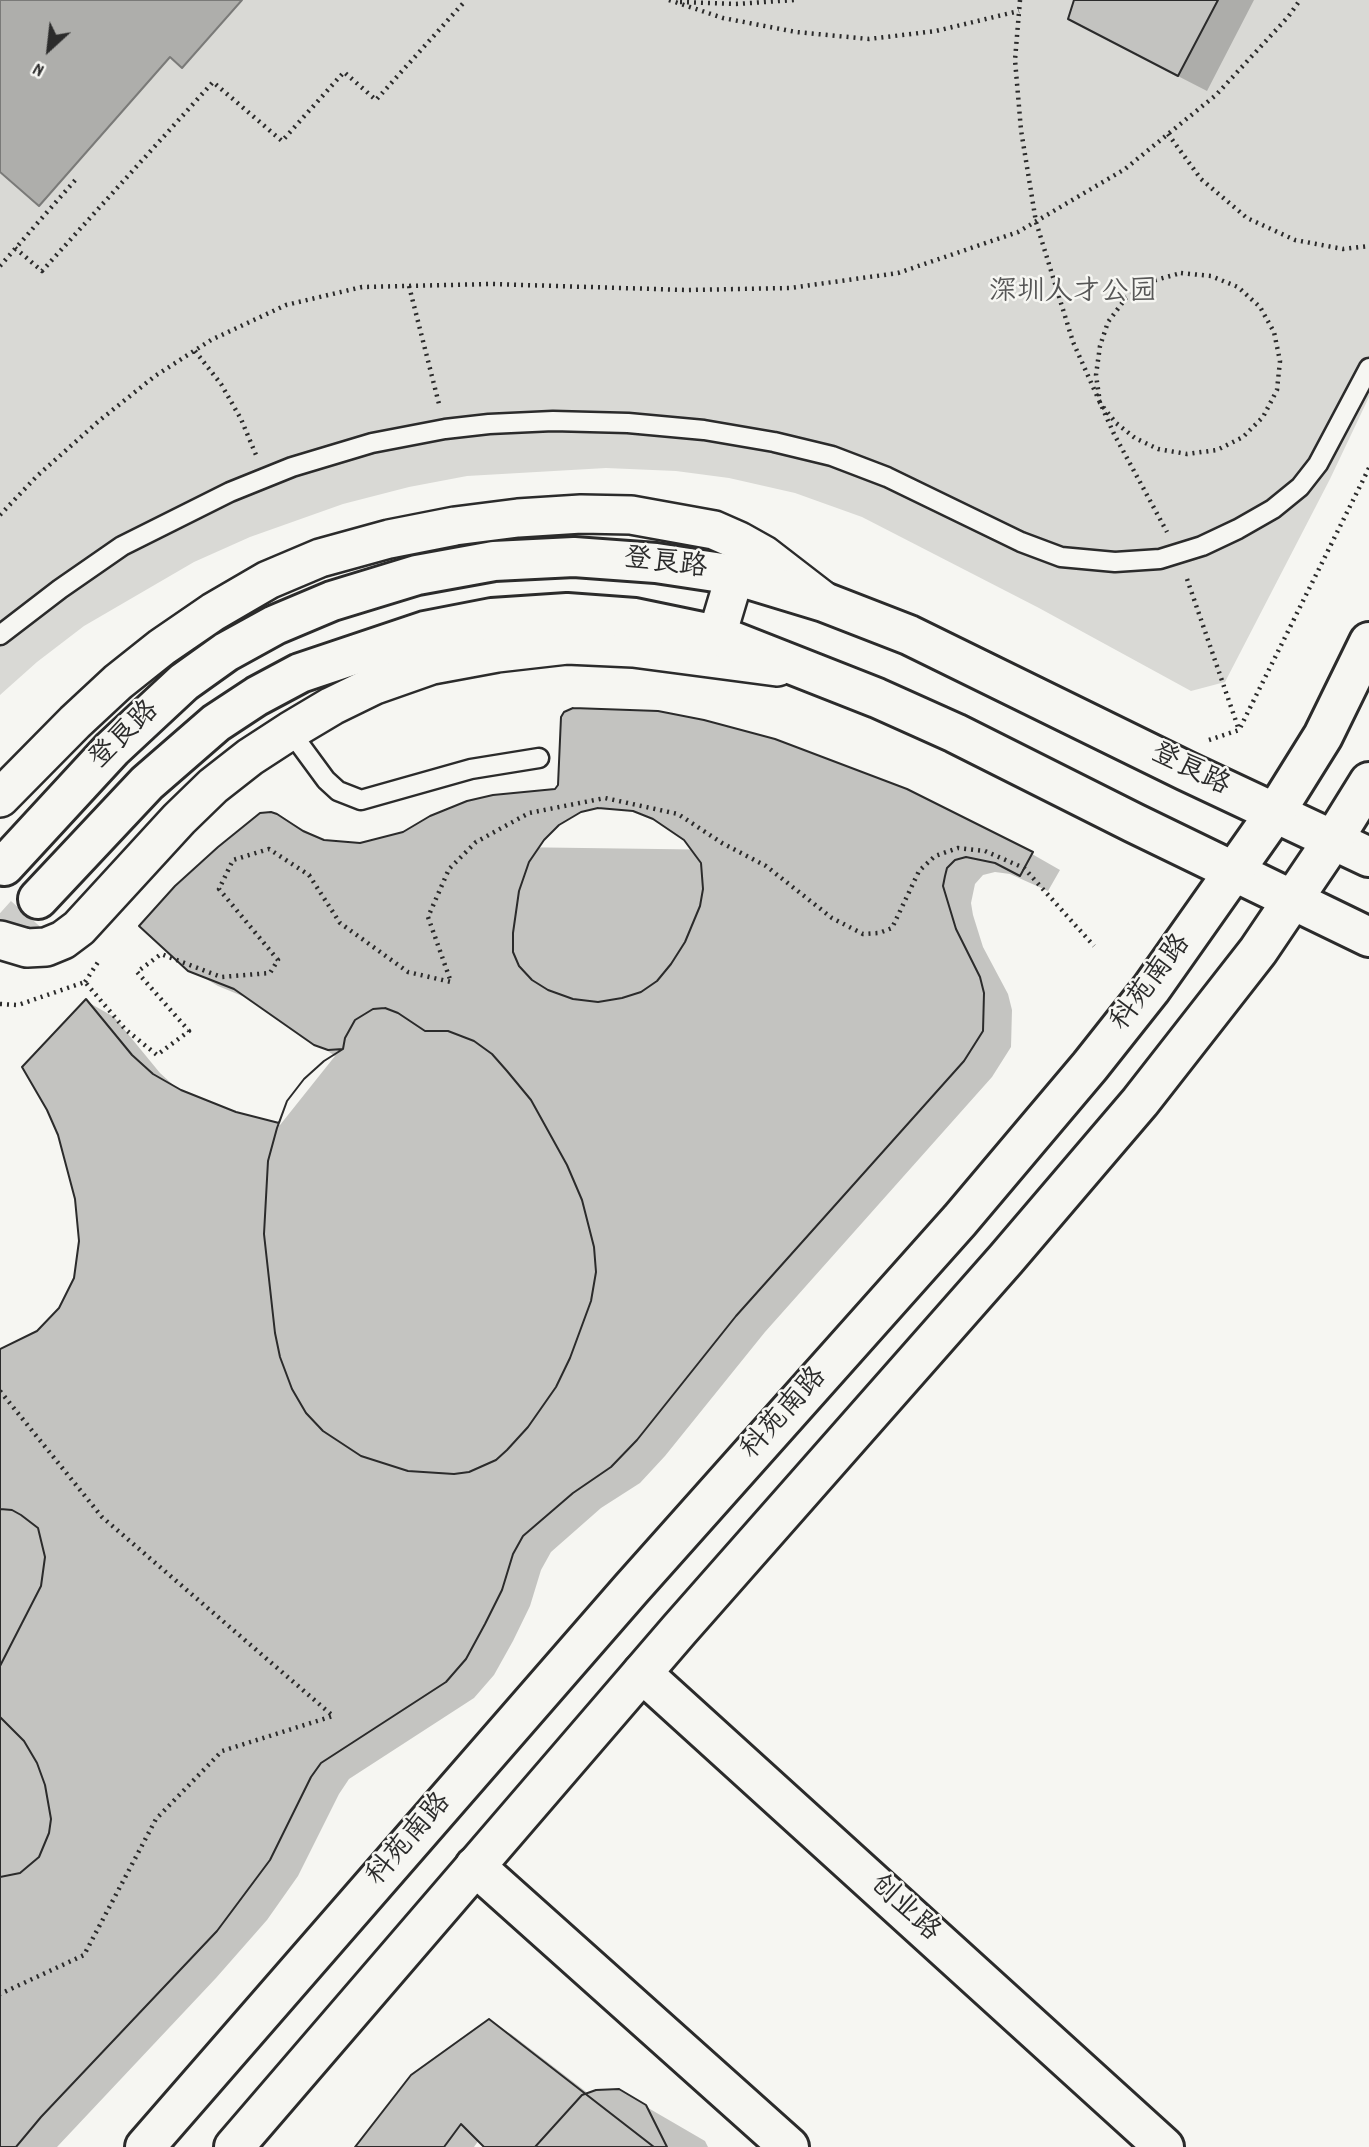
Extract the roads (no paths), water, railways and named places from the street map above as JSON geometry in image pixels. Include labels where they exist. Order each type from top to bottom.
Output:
[{"type":"main road","name":"登良路","points":[[4,866],[112,749],[184,682],[226,652],[262,631],[332,601],[417,575],[494,561],[574,557],[656,563],[734,575],[824,602],[909,635],[1369,857]]},
{"type":"main road","name":"登良路","points":[[38,899],[139,792],[182,752],[216,723],[257,696],[300,673],[425,631],[492,618],[567,613],[635,618],[718,635],[877,698],[955,733],[1234,873],[1369,937]]},
{"type":"main road","name":"科苑南路","points":[[145,2147],[622,1599],[960,1220],[1090,1066],[1152,989],[1275,813],[1323,736],[1369,642]]},
{"type":"main road","points":[[234,2147],[642,1673],[1006,1259],[1140,1102],[1258,951],[1369,782]]},
{"type":"main road","name":"创业路","points":[[642,1673],[1164,2147]]},
{"type":"main road","points":[[475,1866],[789,2147]]},
{"type":"street","points":[[0,798],[118,682],[202,619],[268,580],[320,558],[389,539],[455,526],[518,519],[581,514],[631,515],[714,530],[739,541],[764,555],[824,602]]},
{"type":"street","points":[[718,635],[734,575]]},
{"type":"street","points":[[0,940],[27,948],[46,947],[63,940],[79,928],[178,819],[213,786],[290,731],[332,706],[375,685],[432,665],[567,645],[633,648],[804,670]]},
{"type":"lane","points":[[0,635],[122,546],[230,492],[292,467],[372,443],[445,429],[553,421],[628,423],[704,430],[774,442],[832,456],[887,477],[1021,542],[1061,556],[1115,562],[1160,559],[1202,546],[1238,529],[1273,509],[1300,487],[1318,464],[1369,368]]},
{"type":"lane","points":[[290,731],[326,780],[338,791],[361,800],[471,769],[539,758]]},
{"type":"tunnel","points":[[0,942],[38,899]]},
{"type":"park label","name":"深圳人才公园","points":[[1073,295]]}]
